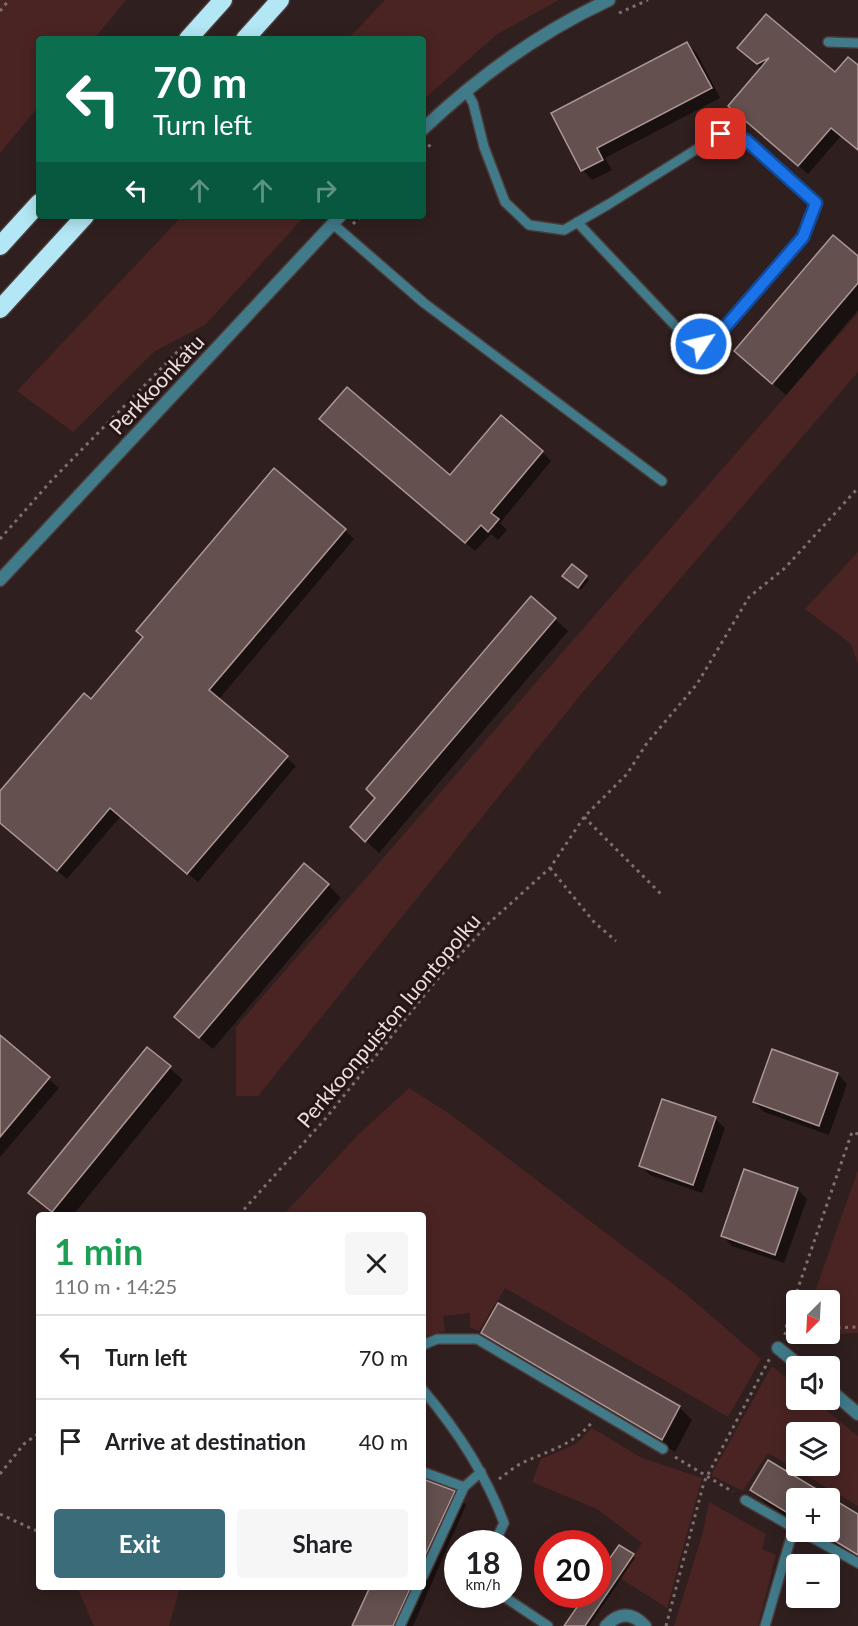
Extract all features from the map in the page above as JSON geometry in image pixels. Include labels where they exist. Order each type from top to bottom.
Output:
[{"type":"highway","points":[[191,36],[223,0]]},
{"type":"highway","points":[[248,36],[280,0]]},
{"type":"highway","points":[[0,246],[36,206]]},
{"type":"highway","points":[[0,309],[82,219]]},
{"type":"street","points":[[426,126],[466,91],[545,33],[609,0]]},
{"type":"street","name":"Perkkoonkatu","points":[[0,580],[337,220]]},
{"type":"street","points":[[778,1348],[788,1356]]},
{"type":"street","points":[[840,1398],[858,1413]]},
{"type":"street","points":[[606,1626],[613,1618],[623,1614],[634,1616],[645,1626]]},
{"type":"lane","points":[[828,42],[858,43]]},
{"type":"lane","points":[[466,91],[473,103],[484,147],[505,202],[530,225],[564,230],[577,222],[721,134],[746,140],[816,203],[803,237],[720,333],[701,344],[684,335],[577,222]]},
{"type":"lane","points":[[337,220],[424,303],[662,481]]},
{"type":"lane","points":[[426,1344],[437,1339],[477,1339],[663,1449]]},
{"type":"lane","points":[[426,1394],[443,1414],[490,1486],[504,1523],[501,1530]]},
{"type":"lane","points":[[426,1569],[464,1487],[481,1472]]},
{"type":"lane","points":[[426,1473],[464,1487]]},
{"type":"lane","points":[[745,1500],[786,1523]]},
{"type":"lane","points":[[765,1626],[793,1542]]},
{"type":"lane","points":[[820,1542],[858,1563]]},
{"type":"lane","points":[[400,1626],[417,1590]]},
{"type":"lane","points":[[521,1608],[548,1626]]},
{"type":"path","points":[[0,11],[9,0]]},
{"type":"path","points":[[617,14],[648,0]]},
{"type":"path","points":[[426,149],[439,135]]},
{"type":"path","points":[[0,539],[52,480],[183,346],[193,342],[202,345]]},
{"type":"path","name":"Perkkoonpuiston luontopolku","points":[[241,1212],[326,1118],[435,982],[489,923],[549,868],[584,817],[627,774],[647,743],[697,684],[748,597],[786,568],[858,488]]},
{"type":"path","points":[[584,817],[662,895]]},
{"type":"path","points":[[549,868],[594,922],[616,941]]},
{"type":"path","points":[[799,1290],[852,1132],[858,1134]]},
{"type":"path","points":[[840,1328],[858,1327]]},
{"type":"path","points":[[666,1626],[707,1476],[755,1382],[778,1348],[786,1329]]},
{"type":"path","points":[[490,1486],[520,1464],[565,1445],[585,1431],[600,1412]]},
{"type":"path","points":[[0,1474],[24,1444],[36,1435]]},
{"type":"path","points":[[663,1449],[745,1500]]},
{"type":"path","points":[[0,1514],[36,1531]]},
{"type":"shaded area","points":[[0,0],[126,0],[96,36],[36,36],[36,110],[0,153]]},
{"type":"shaded area","points":[[385,0],[559,0],[496,35],[426,97],[426,36],[351,36]]},
{"type":"shaded area","points":[[179,219],[302,219],[205,325],[155,351],[73,432],[17,391]]},
{"type":"shaded area","points":[[858,313],[858,372],[582,693],[258,1096],[236,1096],[236,1027]]},
{"type":"shaded area","points":[[858,552],[858,664],[851,644],[805,609]]},
{"type":"shaded area","points":[[409,1088],[450,1114],[686,1294],[761,1359],[728,1417],[505,1288],[479,1331],[470,1327],[470,1313],[443,1316],[445,1331],[426,1336],[426,1212],[286,1212],[359,1134]]},
{"type":"shaded area","points":[[858,1170],[858,1333],[840,1334],[840,1290],[816,1290]]},
{"type":"shaded area","points":[[772,1366],[786,1378],[786,1410],[826,1410],[858,1436],[858,1506],[840,1495],[840,1488],[827,1488],[807,1476],[840,1476],[840,1422],[786,1422],[786,1464],[768,1453],[743,1491],[711,1475]]},
{"type":"shaded area","points":[[592,1428],[642,1458],[702,1478],[667,1608],[620,1578],[642,1543],[597,1509],[532,1482],[541,1459],[576,1444]]},
{"type":"shaded area","points":[[709,1502],[766,1534],[762,1549],[776,1555],[758,1626],[674,1626],[703,1532]]},
{"type":"shaded area","points":[[78,1590],[179,1590],[169,1626],[94,1626]]},
{"type":"building","points":[[766,14],[835,72],[848,57],[858,65],[858,150],[831,128],[798,166],[728,106],[769,58],[757,64],[737,48]]},
{"type":"building","points":[[687,42],[712,88],[597,148],[603,160],[581,171],[551,113]]},
{"type":"building","points":[[833,235],[858,256],[858,283],[772,384],[734,351]]},
{"type":"building","points":[[347,387],[450,475],[501,415],[543,451],[491,513],[499,519],[488,532],[481,525],[465,543],[319,419]]},
{"type":"building","points":[[274,468],[346,529],[209,690],[288,756],[187,874],[110,808],[57,871],[0,823],[0,791],[84,693],[91,699],[143,637],[136,631]]},
{"type":"building","points":[[572,564],[587,576],[578,588],[562,576]]},
{"type":"building","points":[[531,596],[556,618],[365,842],[350,827],[375,798],[366,789]]},
{"type":"building","points":[[304,863],[329,884],[199,1038],[174,1017]]},
{"type":"building","points":[[0,1035],[50,1077],[0,1137]]},
{"type":"building","points":[[147,1047],[171,1066],[52,1212],[28,1193]]},
{"type":"building","points":[[772,1049],[838,1073],[819,1126],[753,1102]]},
{"type":"building","points":[[662,1099],[716,1117],[693,1185],[639,1166]]},
{"type":"building","points":[[744,1169],[798,1188],[775,1255],[721,1236]]},
{"type":"building","points":[[498,1303],[680,1406],[662,1440],[481,1333]]},
{"type":"building","points":[[768,1460],[786,1471],[786,1476],[795,1476],[815,1488],[786,1488],[786,1512],[750,1490]]},
{"type":"building","points":[[426,1480],[455,1491],[426,1554]]},
{"type":"building","points":[[840,1503],[858,1514],[858,1555],[837,1542],[840,1542]]},
{"type":"building","points":[[619,1545],[634,1554],[612,1586],[612,1555]]},
{"type":"building","points":[[369,1590],[410,1590],[393,1626],[352,1626]]},
{"type":"building","points":[[576,1608],[597,1608],[585,1626],[564,1626]]},
{"type":"route","points":[[701,344],[720,333],[803,237],[816,203],[746,140],[721,134]]}]
